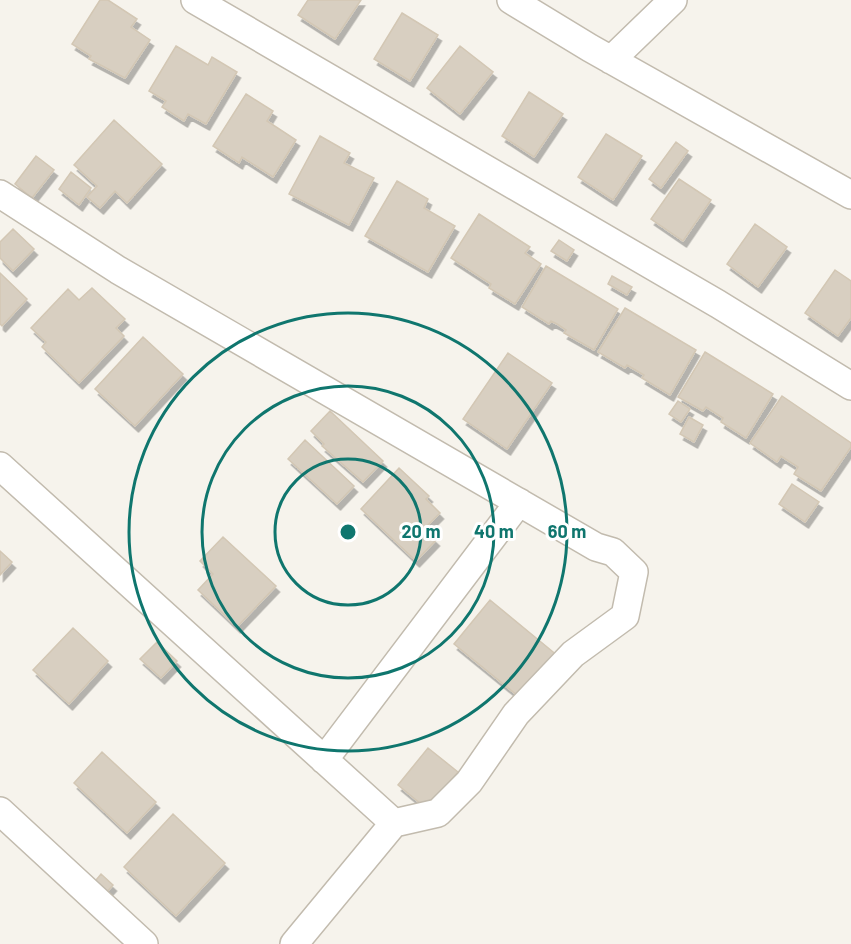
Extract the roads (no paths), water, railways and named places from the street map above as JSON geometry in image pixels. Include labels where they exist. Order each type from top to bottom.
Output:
[{"type":"street","points":[[195,0],[718,304],[851,386]]},
{"type":"street","points":[[511,0],[611,60],[851,195]]},
{"type":"street","points":[[611,60],[673,0]]},
{"type":"street","points":[[0,194],[118,270],[596,547],[613,552],[634,572],[625,616],[573,654],[516,714],[468,782],[438,813],[394,823],[294,944]]},
{"type":"street","points":[[0,466],[394,823]]},
{"type":"street","points":[[324,760],[519,502]]},
{"type":"street","points":[[0,811],[144,944]]}]
